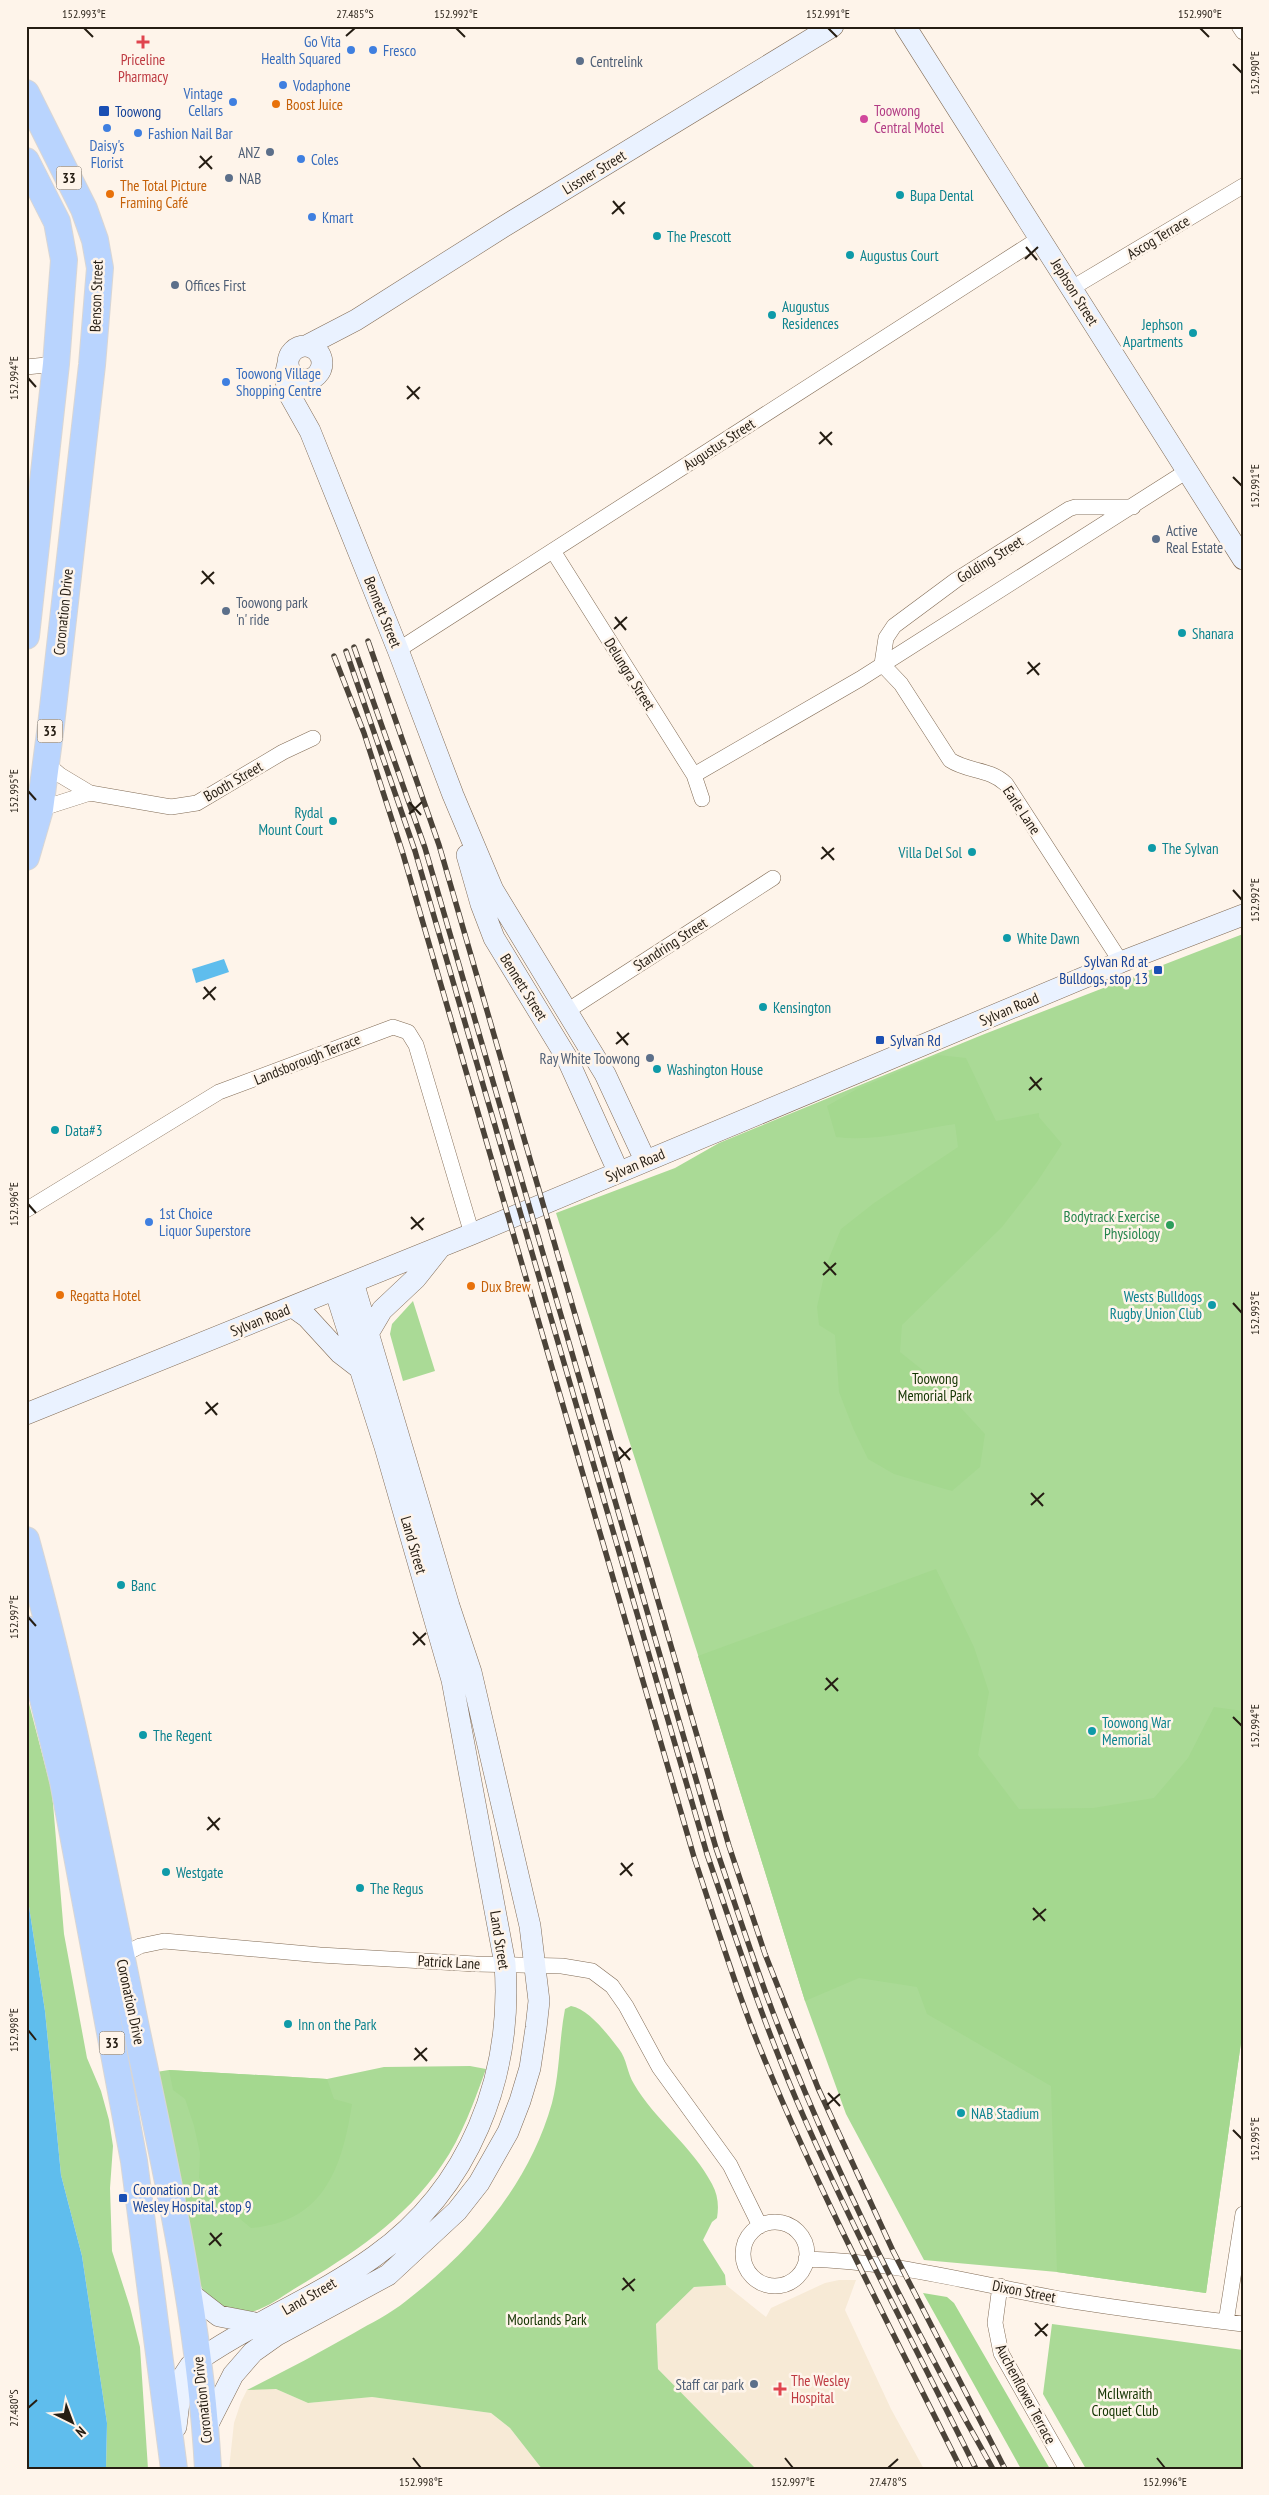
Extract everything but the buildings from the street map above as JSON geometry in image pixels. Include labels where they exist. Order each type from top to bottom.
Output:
[{"type":"highway","name":"Benson Street","points":[[26,93],[84,209],[95,240],[100,268],[92,366]]},
{"type":"highway","name":"33","points":[[26,161],[52,211],[62,239],[64,286],[26,636]]},
{"type":"highway","name":"Coronation Drive","points":[[26,857],[40,809],[92,366]]},
{"type":"highway","name":"Coronation Drive","points":[[26,1540],[64,1682],[188,2292],[199,2360],[208,2469]]},
{"type":"highway","name":"Coronation Drive","points":[[26,1629],[63,1781],[134,2162],[174,2466]]},
{"type":"main road","name":"Lissner Street","points":[[306,346],[356,320],[488,236],[833,26]]},
{"type":"main road","name":"Jephson Street","points":[[905,26],[1243,559]]},
{"type":"main road","name":"Lissner Street","points":[[318,370],[339,339],[356,320]]},
{"type":"main road","points":[[306,346],[317,351],[318,370],[305,380],[297,378],[291,372],[288,363],[293,351],[306,346]]},
{"type":"main road","name":"Bennett Street","points":[[288,363],[285,376],[288,392],[310,431],[398,650],[453,795],[499,901],[616,1094],[645,1160]]},
{"type":"main road","name":"Bennett Street","points":[[310,431],[308,396],[310,384],[318,370]]},
{"type":"main road","name":"Bennett Street","points":[[453,795],[475,886],[491,929],[580,1083],[618,1171]]},
{"type":"main road","name":"Sylvan Road","points":[[26,1414],[472,1234],[618,1171],[1121,962],[1243,915]]},
{"type":"main road","points":[[547,1024],[567,1011]]},
{"type":"main road","points":[[369,1332],[382,1310],[416,1278],[440,1247]]},
{"type":"main road","name":"Land Street","points":[[206,2428],[233,2374],[253,2352],[277,2335],[388,2275],[451,2219],[479,2183],[508,2132],[530,2068],[539,2001],[530,1926],[471,1672],[449,1606],[369,1332],[344,1286]]},
{"type":"main road","name":"Land Street","points":[[174,2466],[177,2412],[182,2378],[190,2366],[376,2256],[426,2208],[460,2163],[485,2113],[499,2067],[507,2006],[505,1964],[452,1680],[362,1370],[344,1286]]},
{"type":"main road","points":[[293,1307],[307,1317],[340,1353],[362,1370]]},
{"type":"main road","points":[[188,2292],[219,2316],[260,2324]]},
{"type":"street","points":[[1239,26],[1243,32]]},
{"type":"street","name":"Ascog Terrace","points":[[1072,288],[1243,186]]},
{"type":"street","name":"Augustus Street","points":[[398,650],[1040,238]]},
{"type":"street","points":[[26,368],[56,364]]},
{"type":"street","name":"Golding Street","points":[[694,775],[852,684],[1133,507],[1187,470]]},
{"type":"street","name":"Golding Street","points":[[882,664],[886,638],[894,626],[984,562],[1072,508],[1133,507]]},
{"type":"street","name":"Delungra Street","points":[[552,551],[694,775],[702,799]]},
{"type":"street","name":"Earle Lane","points":[[882,664],[901,684],[950,760],[960,765],[988,772],[997,776],[1006,784],[1121,962]]},
{"type":"street","name":"Booth Street","points":[[46,763],[60,775],[90,794],[171,807],[197,803],[283,752],[313,738]]},
{"type":"street","name":"Booth Street","points":[[40,809],[90,794]]},
{"type":"street","name":"Standring Street","points":[[567,1011],[773,878]]},
{"type":"street","name":"Landsborough Terrace","points":[[26,1210],[212,1096],[393,1027],[408,1032],[416,1045],[472,1234]]},
{"type":"street","name":"Patrick Lane","points":[[121,1956],[140,1946],[164,1941],[329,1956],[505,1964],[586,1970],[603,1977],[626,2006],[659,2067],[730,2166],[760,2226]]},
{"type":"street","points":[[1226,2322],[1243,2214]]},
{"type":"street","points":[[769,2222],[789,2225],[803,2239],[806,2259],[798,2276],[780,2286],[760,2283],[746,2269],[743,2250],[746,2240],[760,2226],[769,2222]]},
{"type":"street","name":"Dixon Street","points":[[806,2259],[841,2260],[920,2270],[1065,2300],[1243,2324]]},
{"type":"street","name":"Auchenflower Terrace","points":[[1000,2286],[995,2323],[1001,2353],[1068,2469]]},
{"type":"shaded area","name":"The Wesley Hospital","points":[[839,2280],[856,2280],[845,2310],[891,2409],[924,2469],[756,2469],[658,2369],[656,2324],[694,2287],[726,2285],[766,2317],[771,2308],[825,2283]]},
{"type":"shaded area","points":[[276,2389],[308,2403],[372,2397],[491,2413],[510,2428],[542,2469],[229,2469],[234,2423],[241,2402],[247,2390]]},
{"type":"green space","name":"Toowong Memorial Park","points":[[1243,934],[1243,2028],[1206,2293],[1057,2272],[924,2260],[846,2114],[805,2001],[698,1655],[556,1213],[675,1168],[719,1143],[982,1035]]},
{"type":"green space","points":[[938,1055],[966,1058],[996,1121],[1039,1113],[1039,1117],[1062,1144],[1037,1182],[1002,1227],[902,1325],[900,1352],[935,1380],[985,1434],[980,1467],[952,1491],[894,1474],[868,1459],[839,1392],[835,1335],[819,1325],[817,1307],[827,1263],[841,1229],[874,1203],[958,1147],[955,1124],[881,1137],[836,1137],[827,1106],[857,1089]]},
{"type":"green space","points":[[413,1301],[435,1371],[403,1381],[390,1334],[392,1324]]},
{"type":"green space","points":[[936,1569],[974,1647],[989,1692],[978,1755],[1019,1809],[1093,1808],[1154,1798],[1188,1758],[1214,1707],[1243,1711],[1243,2028],[1206,2293],[1057,2272],[1051,2086],[927,2014],[917,1987],[859,1978],[805,2001],[698,1656]]},
{"type":"green space","points":[[26,1692],[52,1792],[64,1934],[87,2058],[101,2091],[109,2120],[113,2146],[110,2188],[112,2251],[130,2307],[140,2347],[148,2469],[106,2469],[107,2423],[82,2256],[61,2175],[45,2011],[26,1887]]},
{"type":"green space","name":"Moorlands Park","points":[[571,2006],[578,2008],[591,2017],[615,2043],[622,2053],[632,2080],[642,2097],[695,2158],[716,2192],[718,2201],[717,2218],[712,2222],[703,2240],[725,2275],[726,2285],[694,2287],[656,2324],[658,2369],[756,2469],[542,2469],[510,2428],[491,2413],[372,2397],[308,2403],[276,2389],[247,2390],[328,2348],[394,2310],[430,2281],[475,2238],[513,2188],[529,2161],[542,2133],[555,2091],[565,2009]]},
{"type":"green space","points":[[470,2066],[486,2069],[462,2131],[442,2165],[427,2185],[394,2220],[356,2250],[262,2308],[240,2314],[225,2311],[212,2303],[203,2291],[197,2277],[156,2072],[169,2070],[327,2079],[384,2067]]},
{"type":"green space","points":[[169,2070],[327,2079],[334,2099],[352,2104],[342,2150],[335,2170],[325,2188],[312,2203],[296,2215],[276,2224],[251,2228],[233,2213],[216,2206],[199,2178],[200,2153],[194,2126],[185,2099],[173,2090]]},
{"type":"green space","points":[[923,2293],[947,2297],[954,2303],[1050,2469],[1021,2469]]},
{"type":"green space","name":"McIlwraith Croquet Club","points":[[1052,2324],[1243,2350],[1243,2469],[1086,2469],[1043,2394]]},
{"type":"water","points":[[224,959],[229,972],[196,983],[192,969]]},
{"type":"water","points":[[26,1887],[45,2011],[61,2175],[82,2256],[107,2423],[106,2469],[26,2469]]},
{"type":"railway","points":[[368,641],[439,845],[729,1846],[765,1954],[818,2088],[893,2251],[1005,2469]]},
{"type":"railway","points":[[354,647],[425,848],[716,1848],[753,1958],[800,2081],[850,2194],[905,2306],[993,2469]]},
{"type":"railway","points":[[346,651],[415,851],[707,1854],[738,1946],[784,2069],[817,2146],[861,2239],[976,2469]]},
{"type":"railway","points":[[334,656],[364,733],[403,854],[694,1857],[723,1947],[755,2036],[802,2146],[880,2308],[961,2469]]},
{"type":"place","name":"Priceline Pharmacy","points":[[143,42]]},
{"type":"place","name":"Go Vita Health Squared","points":[[351,50]]},
{"type":"place","name":"Fresco","points":[[373,50]]},
{"type":"place","name":"Centrelink","points":[[580,61]]},
{"type":"place","name":"Vodaphone","points":[[283,85]]},
{"type":"place","name":"Vintage Cellars","points":[[233,102]]},
{"type":"place","name":"Boost Juice","points":[[276,104]]},
{"type":"place","name":"Toowong","points":[[104,111]]},
{"type":"place","name":"Toowong Central Motel","points":[[864,119]]},
{"type":"place","name":"Daisy's Florist","points":[[107,128]]},
{"type":"place","name":"Fashion Nail Bar","points":[[138,133]]},
{"type":"place","name":"ANZ","points":[[270,152]]},
{"type":"place","name":"Coles","points":[[301,159]]},
{"type":"place","name":"NAB","points":[[229,178]]},
{"type":"place","name":"The Total Picture Framing Café","points":[[110,194]]},
{"type":"place","name":"Bupa Dental","points":[[900,195]]},
{"type":"place","name":"Kmart","points":[[312,217]]},
{"type":"place","name":"The Prescott","points":[[657,236]]},
{"type":"place","name":"Augustus Court","points":[[850,255]]},
{"type":"place","name":"Offices First","points":[[175,285]]},
{"type":"place","name":"Augustus Residences","points":[[772,315]]},
{"type":"place","name":"Jephson Apartments","points":[[1193,333]]},
{"type":"place","name":"Toowong Village Shopping Centre","points":[[226,382]]},
{"type":"place","name":"Active Real Estate","points":[[1156,539]]},
{"type":"place","name":"Toowong park 'n' ride","points":[[226,611]]},
{"type":"place","name":"Shanara","points":[[1182,633]]},
{"type":"place","name":"Rydal Mount Court","points":[[333,821]]},
{"type":"place","name":"The Sylvan","points":[[1152,848]]},
{"type":"place","name":"Villa Del Sol","points":[[972,852]]},
{"type":"place","name":"White Dawn","points":[[1007,938]]},
{"type":"place","name":"Sylvan Rd at Bulldogs, stop 13","points":[[1158,970]]},
{"type":"place","name":"Kensington","points":[[763,1007]]},
{"type":"place","name":"Sylvan Rd","points":[[880,1040]]},
{"type":"place","name":"Ray White Toowong","points":[[650,1058]]},
{"type":"place","name":"Washington House","points":[[657,1069]]},
{"type":"place","name":"Data#3","points":[[55,1130]]},
{"type":"place","name":"1st Choice Liquor Superstore","points":[[149,1222]]},
{"type":"place","name":"Bodytrack Exercise Physiology","points":[[1170,1225]]},
{"type":"place","name":"Dux Brew","points":[[471,1286]]},
{"type":"place","name":"Regatta Hotel","points":[[60,1295]]},
{"type":"place","name":"Wests Bulldogs Rugby Union Club","points":[[1212,1305]]},
{"type":"place","name":"Banc","points":[[121,1585]]},
{"type":"place","name":"Toowong War Memorial","points":[[1092,1731]]},
{"type":"place","name":"The Regent","points":[[143,1735]]},
{"type":"place","name":"Westgate","points":[[166,1872]]},
{"type":"place","name":"The Regus","points":[[360,1888]]},
{"type":"place","name":"Inn on the Park","points":[[288,2024]]},
{"type":"place","name":"NAB Stadium","points":[[961,2113]]},
{"type":"place","name":"Coronation Dr at Wesley Hospital, stop 9","points":[[123,2198]]},
{"type":"place","name":"Staff car park","points":[[754,2384]]},
{"type":"place","name":"The Wesley Hospital","points":[[780,2389]]}]
